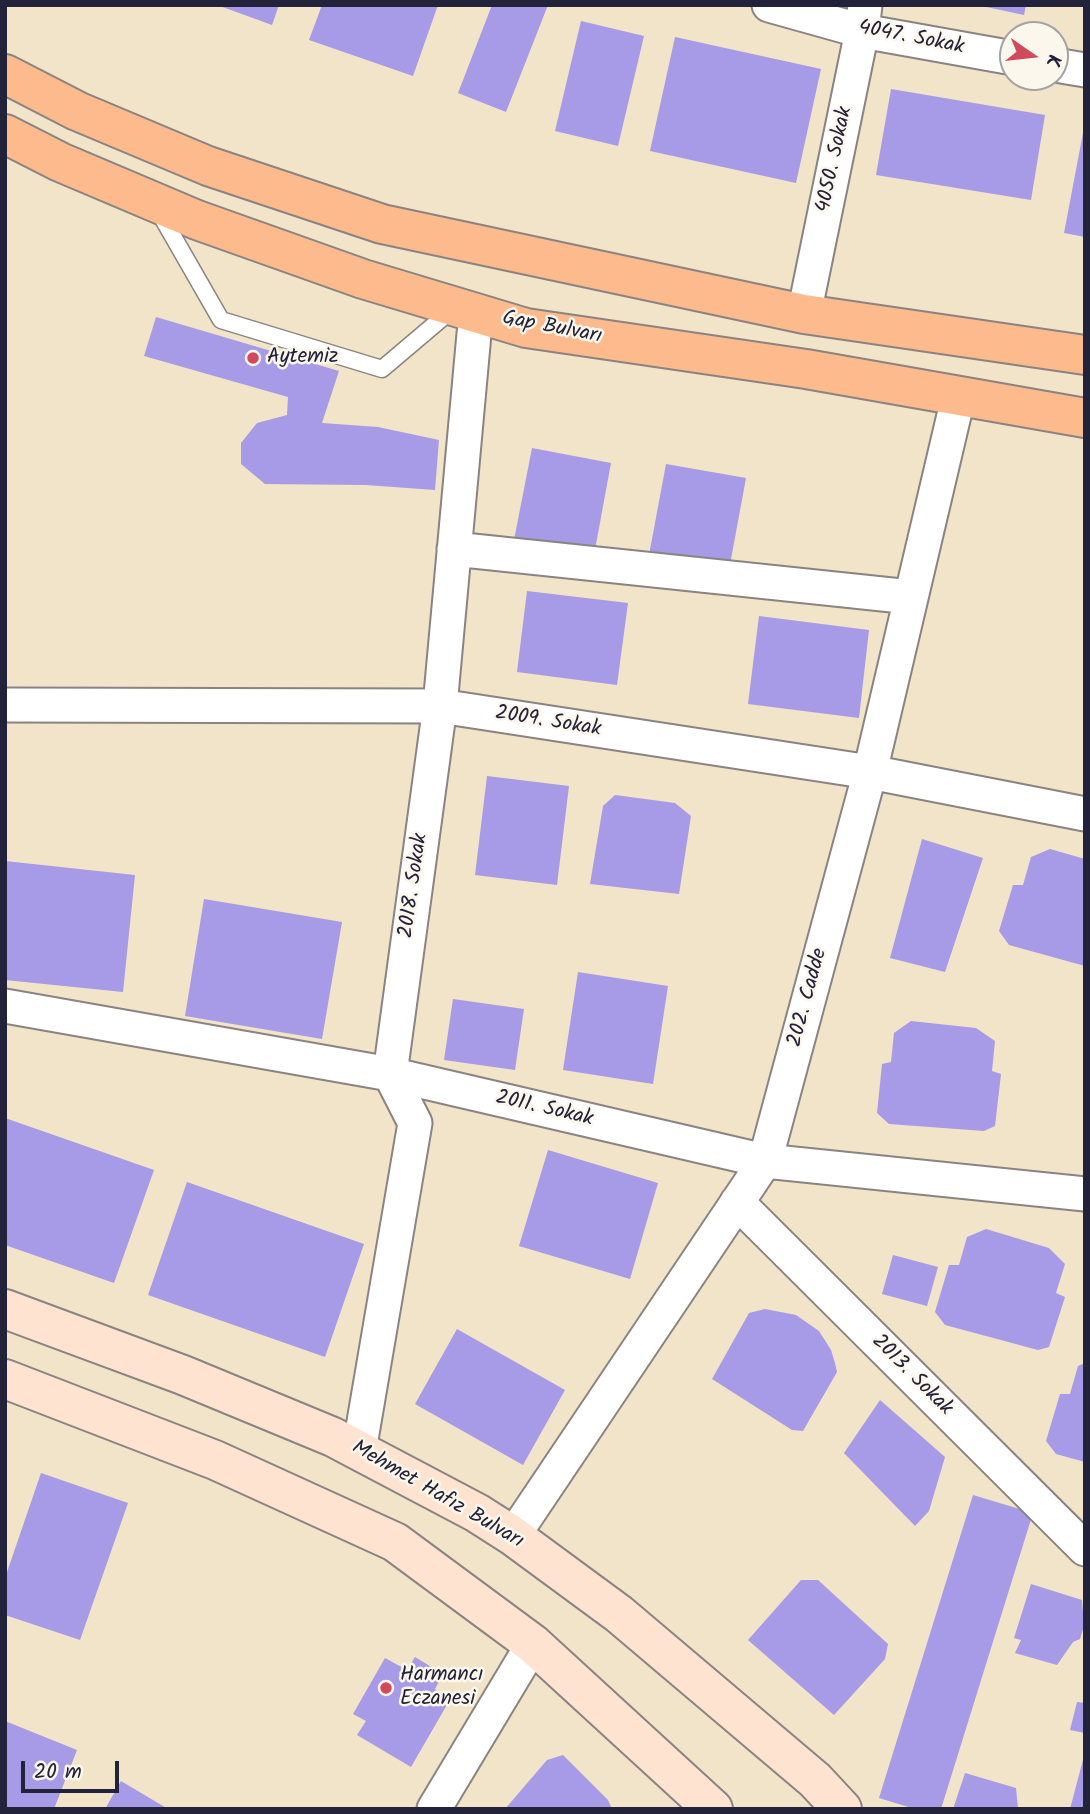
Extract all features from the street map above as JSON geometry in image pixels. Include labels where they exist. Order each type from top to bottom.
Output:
[{"type":"highway","points":[[5,74],[78,111],[208,166],[383,224],[804,314],[1085,355]]},
{"type":"highway","name":"Gap Bulvarı","points":[[5,134],[60,162],[197,220],[363,279],[526,328],[806,369],[1085,418]]},
{"type":"main road","name":"Mehmet Hafız Bulvarı","points":[[5,1309],[183,1375],[333,1437],[477,1513],[513,1536],[619,1614],[815,1780],[842,1809]]},
{"type":"main road","points":[[5,1380],[215,1460],[395,1542],[533,1644],[713,1809]]},
{"type":"street","name":"4047. Sokak","points":[[769,5],[864,18],[999,54]]},
{"type":"street","name":"4050. Sokak","points":[[804,314],[864,18]]},
{"type":"street","name":"2018. Sokak","points":[[390,1074],[440,706],[454,549],[466,310]]},
{"type":"street","name":"202. Cadde","points":[[513,1536],[765,1161],[870,772],[959,394]]},
{"type":"street","points":[[454,549],[912,597]]},
{"type":"street","name":"2009. Sokak","points":[[5,705],[440,706],[870,772],[1085,814]]},
{"type":"street","name":"2011. Sokak","points":[[5,1006],[390,1074],[765,1161],[1085,1194]]},
{"type":"street","points":[[359,1451],[415,1123],[390,1074]]},
{"type":"street","name":"2013. Sokak","points":[[737,1202],[1085,1549]]},
{"type":"street","points":[[433,1809],[533,1644]]},
{"type":"lane","points":[[152,201],[221,320],[382,369],[466,310]]},
{"type":"building","points":[[217,5],[279,5],[272,25]]},
{"type":"building","points":[[322,5],[438,5],[413,76],[309,40]]},
{"type":"building","points":[[492,5],[548,5],[506,112],[458,93]]},
{"type":"building","points":[[977,5],[1026,5],[1024,15]]},
{"type":"building","points":[[581,21],[644,36],[618,146],[555,131]]},
{"type":"building","points":[[675,37],[821,69],[796,183],[650,151]]},
{"type":"building","points":[[891,89],[1045,115],[1031,200],[876,175]]},
{"type":"building","points":[[1085,133],[1085,237],[1064,233]]},
{"type":"building","points":[[156,317],[339,371],[322,423],[378,427],[439,440],[435,490],[366,485],[265,484],[241,464],[241,443],[257,423],[287,415],[288,397],[144,356]]},
{"type":"building","points":[[532,448],[611,463],[594,555],[514,540]]},
{"type":"building","points":[[666,464],[746,478],[729,570],[649,555]]},
{"type":"building","points":[[527,591],[628,603],[617,685],[517,672]]},
{"type":"building","points":[[759,616],[869,630],[859,718],[748,704]]},
{"type":"building","points":[[487,776],[569,786],[557,885],[475,875]]},
{"type":"building","points":[[615,795],[675,803],[691,816],[679,894],[590,884],[603,806]]},
{"type":"building","points":[[922,839],[983,858],[945,972],[890,958]]},
{"type":"building","points":[[1050,849],[1085,859],[1085,966],[1009,945],[999,931],[1013,885],[1023,885],[1031,857]]},
{"type":"building","points":[[5,861],[135,875],[123,992],[5,980]]},
{"type":"building","points":[[204,899],[342,922],[322,1039],[185,1016]]},
{"type":"building","points":[[578,972],[668,986],[653,1084],[563,1070]]},
{"type":"building","points":[[453,999],[524,1009],[515,1070],[444,1060]]},
{"type":"building","points":[[911,1021],[976,1028],[995,1041],[992,1071],[1001,1074],[995,1126],[984,1131],[889,1124],[877,1113],[882,1064],[891,1062],[894,1033]]},
{"type":"building","points":[[5,1118],[154,1170],[114,1283],[5,1245]]},
{"type":"building","points":[[548,1150],[658,1183],[630,1279],[519,1246]]},
{"type":"building","points":[[187,1182],[364,1244],[325,1357],[148,1295]]},
{"type":"building","points":[[986,1229],[1049,1248],[1065,1264],[1056,1293],[1065,1297],[1049,1347],[1038,1350],[945,1325],[935,1312],[949,1265],[959,1265],[967,1237]]},
{"type":"building","points":[[893,1255],[938,1267],[927,1306],[882,1294]]},
{"type":"building","points":[[765,1309],[796,1315],[819,1331],[831,1350],[837,1372],[803,1431],[792,1430],[712,1379],[749,1313]]},
{"type":"building","points":[[457,1329],[565,1390],[523,1465],[415,1404]]},
{"type":"building","points":[[1085,1363],[1085,1462],[1056,1454],[1046,1441],[1060,1394],[1070,1394],[1078,1366]]},
{"type":"building","points":[[880,1400],[945,1457],[929,1511],[915,1526],[844,1453]]},
{"type":"building","points":[[41,1473],[128,1503],[80,1640],[5,1615],[5,1578]]},
{"type":"building","points":[[973,1495],[1033,1513],[941,1809],[915,1809],[879,1798]]},
{"type":"building","points":[[801,1580],[818,1580],[888,1644],[885,1659],[834,1715],[748,1640]]},
{"type":"building","points":[[1031,1584],[1082,1600],[1084,1626],[1080,1639],[1073,1642],[1057,1665],[1015,1653],[1021,1640],[1014,1638]]},
{"type":"building","points":[[415,1657],[443,1674],[435,1689],[448,1703],[411,1767],[357,1735],[366,1721],[353,1714],[385,1658],[407,1670]]},
{"type":"building","points":[[1077,1702],[1085,1703],[1085,1733],[1070,1730]]},
{"type":"building","points":[[5,1721],[77,1750],[54,1809],[5,1809]]},
{"type":"building","points":[[563,1755],[608,1800],[612,1809],[505,1809],[547,1760]]},
{"type":"building","points":[[1084,1756],[1085,1809],[1070,1809]]},
{"type":"building","points":[[965,1773],[1016,1788],[1018,1809],[953,1809]]},
{"type":"building","points":[[121,1781],[168,1809],[105,1809]]},
{"type":"place","name":"Aytemiz","points":[[253,358]]},
{"type":"place","name":"Harmancı Eczanesi","points":[[386,1688]]}]
